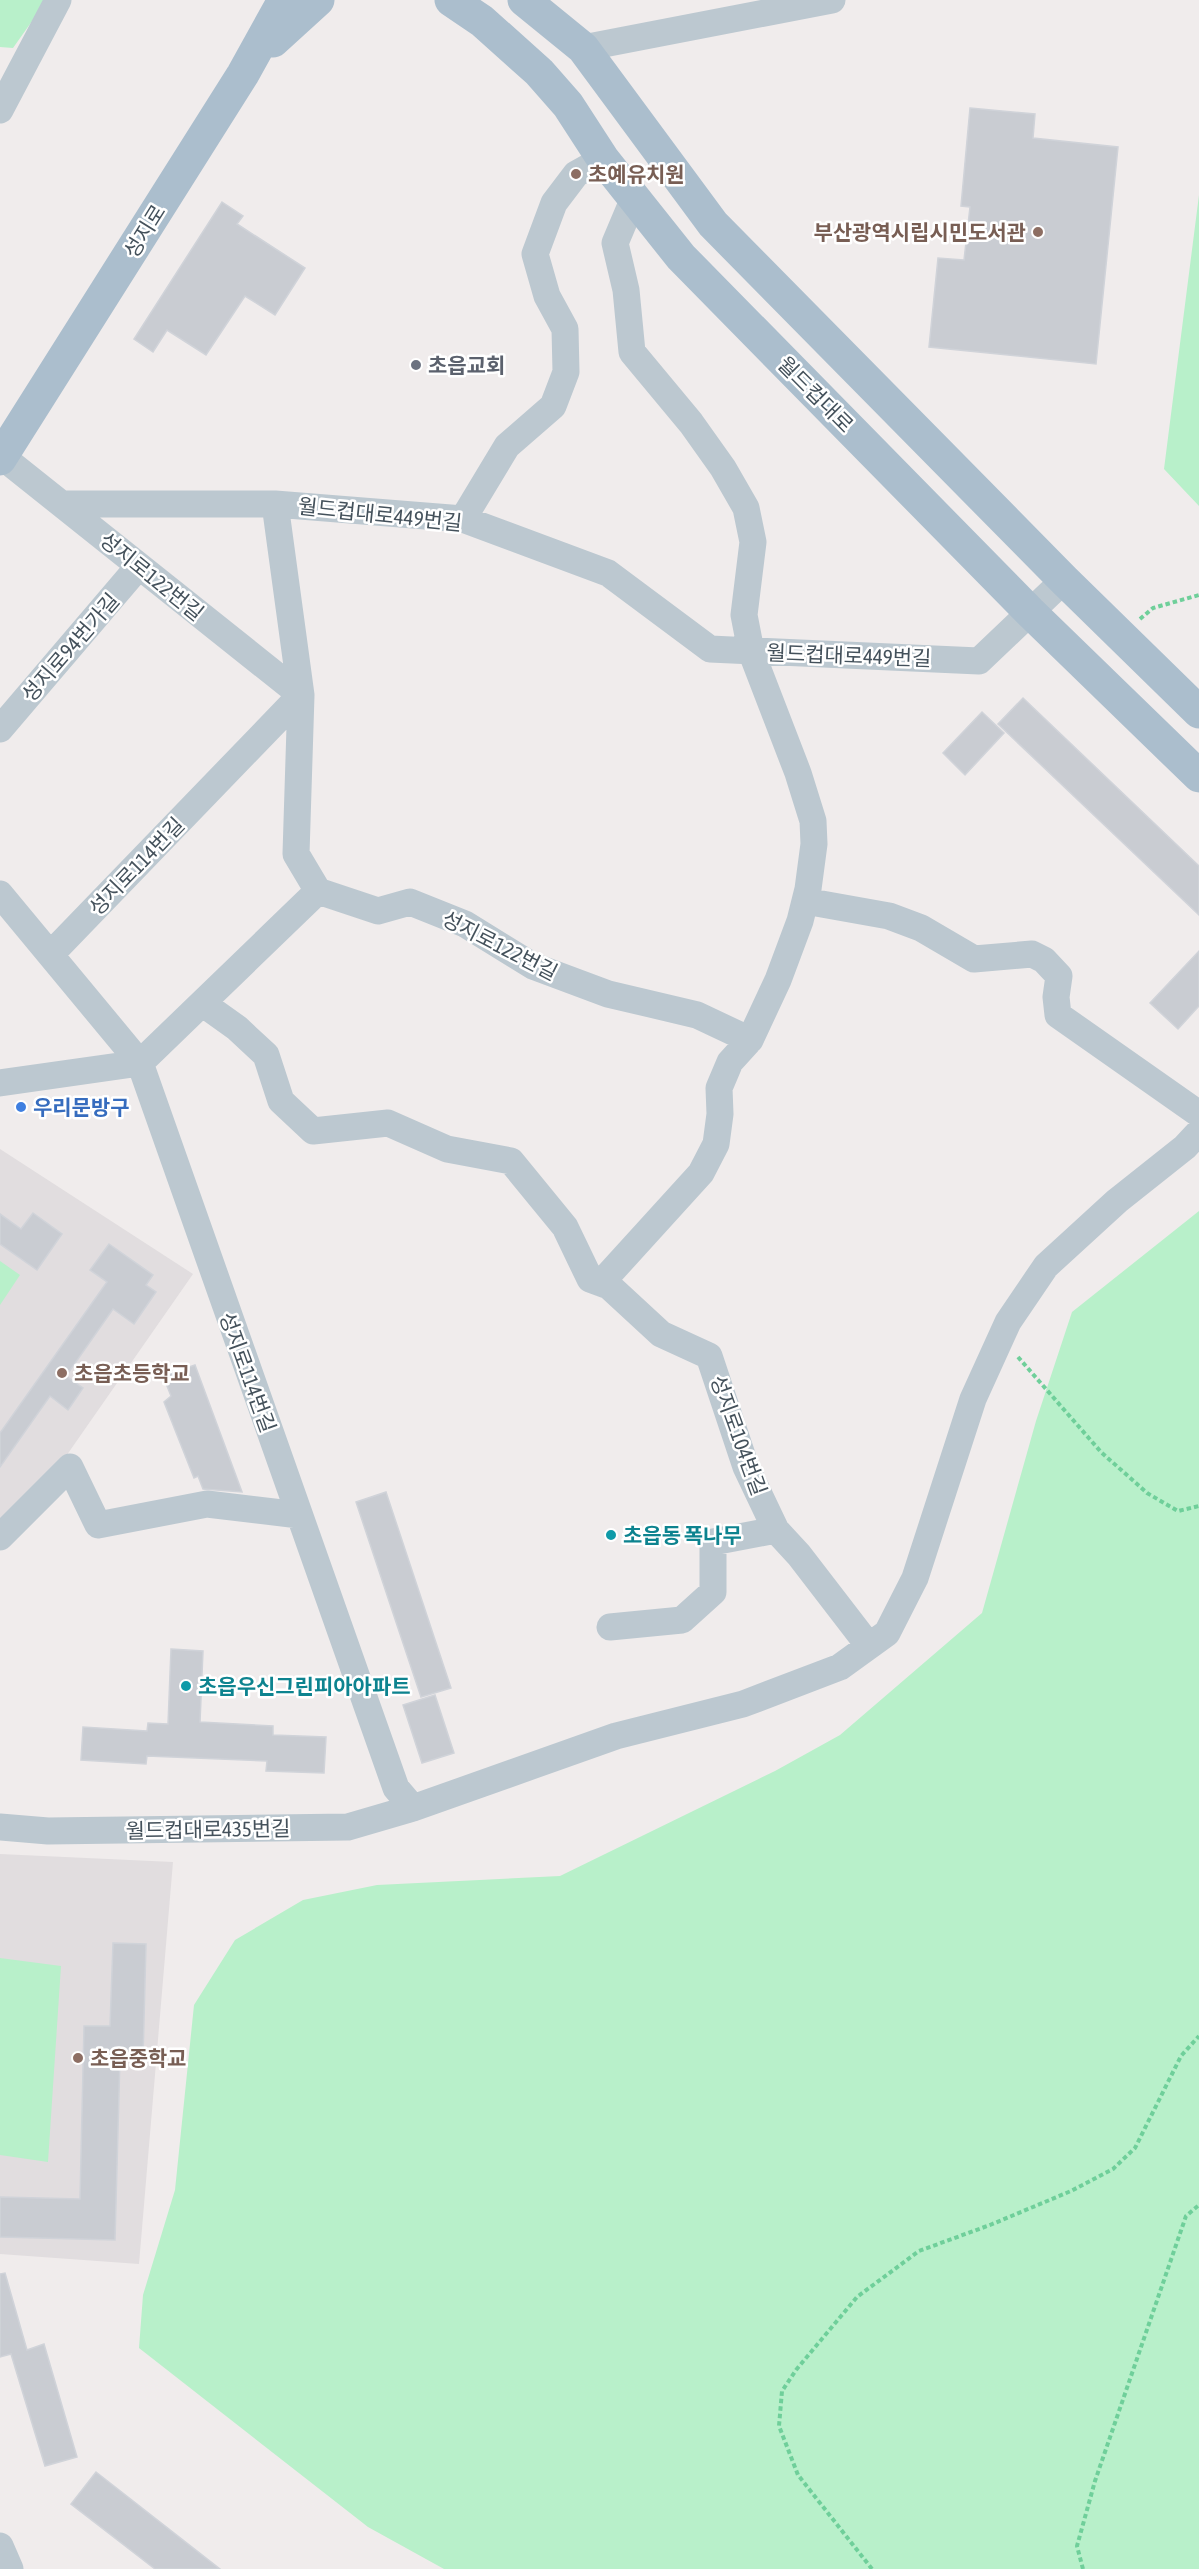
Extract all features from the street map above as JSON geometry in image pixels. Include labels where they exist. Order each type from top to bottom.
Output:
[{"type":"main road","name":"성지로","points":[[1,457],[243,74],[284,0]]},
{"type":"main road","points":[[243,74],[284,30],[318,0]]},
{"type":"main road","name":"월드컵대로","points":[[451,0],[482,21],[539,72],[568,105],[603,159],[681,257],[1030,612],[1199,776]]},
{"type":"main road","points":[[524,0],[583,48],[713,224],[1064,580],[1199,712]]},
{"type":"street","points":[[0,110],[58,0]]},
{"type":"street","points":[[583,48],[753,7],[832,0]]},
{"type":"street","points":[[463,519],[507,446],[553,406],[566,372],[565,329],[547,296],[535,254],[554,202],[576,174],[603,159]]},
{"type":"street","points":[[601,1283],[701,1173],[716,1144],[720,1114],[719,1088],[730,1062],[750,1040],[778,980],[800,921],[814,844],[813,821],[798,773],[752,651],[744,615],[753,542],[746,508],[704,441],[632,352],[626,290],[615,243],[634,198]]},
{"type":"street","name":"성지로122번길","points":[[1,457],[302,695]]},
{"type":"street","name":"월드컵대로449번길","points":[[62,504],[275,504],[463,519],[608,573],[710,649],[979,661],[1064,580]]},
{"type":"street","points":[[0,1083],[140,1063],[318,891],[296,854],[302,695],[275,504]]},
{"type":"street","name":"성지로94번가길","points":[[0,729],[139,566]]},
{"type":"street","name":"성지로114번길","points":[[51,954],[302,695]]},
{"type":"street","name":"성지로122번길","points":[[318,891],[378,912],[410,902],[465,924],[533,966],[608,994],[696,1015],[750,1040]]},
{"type":"street","name":"성지로114번길","points":[[0,894],[140,1063],[396,1788],[412,1808]]},
{"type":"street","points":[[805,901],[889,916],[921,927],[974,959],[1032,954],[1044,960],[1059,976],[1056,997],[1058,1015],[1199,1114]]},
{"type":"street","name":"성지로104번길","points":[[202,1003],[237,1028],[266,1055],[281,1101],[313,1131],[388,1123],[447,1149],[511,1161],[565,1227],[590,1279],[609,1286],[661,1334],[709,1356],[746,1467],[776,1530],[869,1646]]},
{"type":"street","name":"월드컵대로435번길","points":[[0,1827],[48,1831],[348,1827],[412,1808],[616,1736],[743,1704],[840,1667],[887,1633],[915,1578],[973,1399],[1008,1322],[1046,1266],[1117,1201],[1185,1147],[1199,1132]]},
{"type":"street","points":[[0,1538],[70,1467],[98,1525],[207,1504],[299,1515]]},
{"type":"street","points":[[610,1627],[682,1620],[713,1592],[713,1542],[776,1530]]},
{"type":"street","points":[[0,2546],[10,2569]]},
{"type":"path","points":[[1120,635],[1153,608],[1199,594]]},
{"type":"path","points":[[1008,1322],[1018,1357],[1101,1452],[1146,1493],[1178,1511],[1199,1506]]},
{"type":"path","points":[[872,2569],[798,2475],[779,2426],[782,2391],[796,2370],[857,2297],[919,2251],[990,2225],[1071,2191],[1113,2169],[1135,2148],[1180,2056],[1199,2036]]},
{"type":"path","points":[[1083,2569],[1077,2546],[1095,2481],[1186,2217],[1199,2205]]},
{"type":"shaded area","name":"초읍초등학교","points":[[0,1149],[193,1274],[55,1472],[0,1523]]},
{"type":"shaded area","name":"초읍중학교","points":[[0,1854],[173,1862],[139,2264],[0,2254]]},
{"type":"green space","points":[[0,0],[47,0],[13,48],[0,47]]},
{"type":"green space","points":[[1199,195],[1199,506],[1164,469]]},
{"type":"green space","points":[[1199,1211],[1199,2569],[444,2569],[368,2527],[139,2348],[143,2295],[175,2190],[194,2005],[235,1940],[303,1900],[377,1885],[560,1876],[775,1771],[840,1735],[982,1613],[1036,1421],[1072,1312]]},
{"type":"green space","points":[[0,1261],[20,1275],[0,1305]]},
{"type":"green space","points":[[0,1958],[61,1966],[48,2162],[0,2155]]},
{"type":"building","name":"부산광역시립시민도서관","points":[[970,108],[1035,114],[1033,138],[1118,147],[1096,364],[929,347],[938,258],[964,260],[970,207],[961,206]]},
{"type":"building","points":[[222,202],[243,216],[237,224],[305,268],[275,315],[245,296],[206,355],[167,330],[153,352],[134,339]]},
{"type":"building","points":[[1023,698],[1199,866],[1199,915],[998,724]]},
{"type":"building","points":[[982,712],[1004,733],[965,775],[943,753]]},
{"type":"building","points":[[1199,951],[1199,1006],[1178,1029],[1150,1003]]},
{"type":"building","points":[[33,1213],[62,1234],[37,1270],[0,1244],[0,1214],[21,1229]]},
{"type":"building","points":[[109,1244],[153,1275],[146,1285],[156,1292],[134,1324],[113,1309],[66,1376],[83,1388],[68,1410],[50,1396],[0,1467],[0,1433],[107,1282],[90,1270]]},
{"type":"building","points":[[195,1365],[242,1492],[203,1489],[198,1476],[194,1478],[164,1402],[171,1396],[163,1376]]},
{"type":"building","points":[[386,1492],[451,1688],[421,1697],[356,1502]]},
{"type":"building","name":"초읍우신그린피아아파트","points":[[171,1649],[203,1651],[200,1722],[273,1726],[273,1735],[326,1737],[324,1773],[266,1771],[267,1761],[147,1756],[146,1764],[81,1760],[83,1727],[147,1731],[148,1723],[168,1724]]},
{"type":"building","points":[[435,1695],[454,1753],[422,1763],[403,1705]]},
{"type":"building","points":[[113,1943],[146,1944],[143,2058],[120,2057],[115,2240],[0,2237],[0,2197],[80,2199],[84,2026],[110,2026]]},
{"type":"building","points":[[5,2273],[27,2350],[44,2344],[77,2457],[45,2466],[11,2354],[0,2357],[0,2274]]},
{"type":"building","points":[[96,2472],[220,2569],[155,2569],[71,2504]]},
{"type":"place","name":"초예유치원","points":[[576,174]]},
{"type":"place","name":"부산광역시립시민도서관","points":[[1038,232]]},
{"type":"place","name":"초읍교회","points":[[416,365]]},
{"type":"place","name":"우리문방구","points":[[21,1107]]},
{"type":"place","name":"초읍초등학교","points":[[62,1373]]},
{"type":"place","name":"초읍동 폭나무","points":[[611,1535]]},
{"type":"place","name":"초읍우신그린피아아파트","points":[[186,1686]]},
{"type":"place","name":"초읍중학교","points":[[78,2058]]}]
